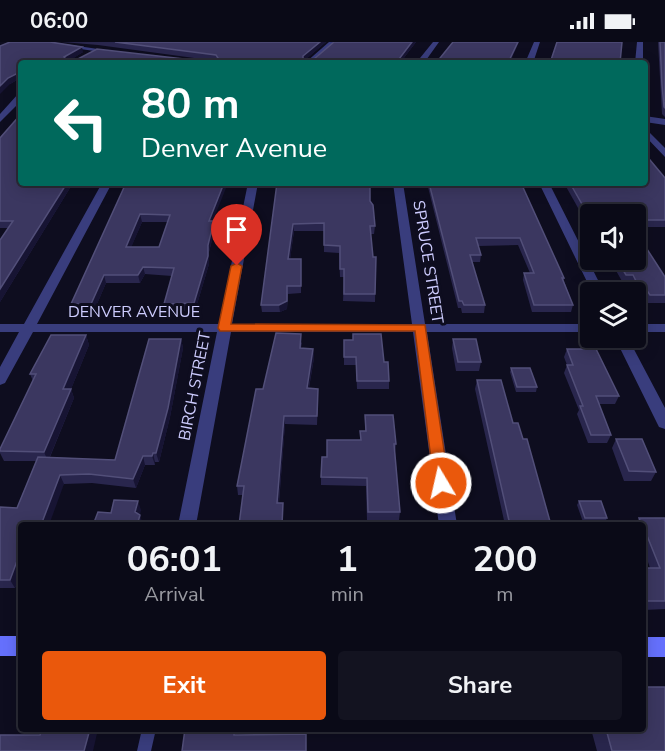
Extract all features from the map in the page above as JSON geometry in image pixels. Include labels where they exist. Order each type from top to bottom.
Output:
[{"type":"street","points":[[35,42],[121,52]]},
{"type":"street","points":[[80,59],[112,42]]},
{"type":"street","points":[[312,60],[333,42]]},
{"type":"street","points":[[422,60],[436,42]]},
{"type":"street","points":[[530,60],[537,42]]},
{"type":"street","points":[[639,60],[640,42]]},
{"type":"street","points":[[0,119],[18,99]]},
{"type":"street","points":[[648,119],[665,122]]},
{"type":"street","points":[[648,134],[665,154]]},
{"type":"street","points":[[0,380],[105,186]]},
{"type":"street","name":"BIRCH STREET","points":[[189,522],[252,186]]},
{"type":"street","name":"SPRUCE STREET","points":[[398,186],[421,327],[448,522]]},
{"type":"street","points":[[545,186],[593,282]]},
{"type":"street","name":"DENVER AVENUE","points":[[0,328],[580,328]]},
{"type":"street","points":[[646,328],[665,328]]},
{"type":"street","points":[[626,348],[665,423]]},
{"type":"street","points":[[0,646],[18,646]]},
{"type":"street","points":[[646,647],[665,648]]},
{"type":"lane","points":[[144,751],[148,732]]},
{"type":"building","points":[[10,42],[50,42],[82,47],[64,57],[67,60],[18,60],[18,74],[8,78],[0,86],[0,46]]},
{"type":"building","points":[[115,42],[320,42],[303,56],[303,59],[314,59],[334,42],[412,42],[398,60],[215,60],[218,58],[216,55]]},
{"type":"building","points":[[453,42],[518,42],[509,60],[438,60]]},
{"type":"building","points":[[557,42],[622,42],[620,60],[551,60]]},
{"type":"building","points":[[660,42],[665,42],[665,108],[662,85]]},
{"type":"building","points":[[97,49],[193,60],[76,60]]},
{"type":"building","points":[[18,117],[18,186],[65,186],[0,289],[0,240],[13,221],[0,221],[0,138]]},
{"type":"building","points":[[648,158],[665,178],[665,220],[646,220],[646,204],[582,204],[572,186],[648,186]]},
{"type":"building","points":[[125,186],[223,186],[209,221],[214,221],[208,245],[208,256],[194,303],[164,304],[174,268],[143,267],[138,275],[104,275],[91,304],[71,304]],"holes":[[[140,214],[170,215],[159,247],[126,247]]]},
{"type":"building","points":[[277,186],[370,186],[370,201],[373,205],[375,226],[370,226],[373,257],[376,257],[375,294],[344,294],[344,269],[340,269],[340,246],[324,245],[324,223],[293,224],[288,259],[301,259],[301,286],[287,286],[287,301],[279,305],[261,305]]},
{"type":"building","points":[[430,186],[522,186],[564,278],[562,278],[573,305],[534,305],[524,273],[534,273],[520,238],[476,238],[481,255],[470,255],[485,305],[464,305],[462,301],[459,301]]},
{"type":"building","points":[[646,248],[665,277],[665,295],[650,295],[646,289],[646,282],[636,282],[633,275],[626,275],[623,270],[646,270]]},
{"type":"building","points":[[276,333],[301,334],[300,348],[313,349],[307,388],[318,389],[317,416],[284,416],[277,503],[283,503],[282,522],[239,522],[244,486],[237,486],[256,389],[263,389]]},
{"type":"building","points":[[353,334],[381,334],[384,362],[388,362],[389,381],[357,381],[356,357],[344,357],[344,340],[353,340]]},
{"type":"building","points":[[51,335],[86,335],[63,389],[71,389],[44,452],[0,451],[36,374],[30,374]]},
{"type":"building","points":[[149,339],[181,339],[168,408],[156,453],[152,456],[143,456],[133,479],[89,474],[60,475],[42,522],[18,522],[18,561],[10,580],[0,580],[0,507],[17,508],[38,457],[115,460]]},
{"type":"building","points":[[453,339],[476,339],[481,362],[458,362]]},
{"type":"building","points":[[567,349],[596,349],[619,396],[596,396],[611,435],[591,435],[580,406],[583,406],[567,365],[573,365]]},
{"type":"building","points":[[511,368],[530,368],[537,387],[517,387]]},
{"type":"building","points":[[477,380],[501,380],[513,423],[518,423],[523,439],[527,439],[550,522],[509,522]]},
{"type":"building","points":[[365,415],[393,415],[400,512],[368,512],[367,478],[321,477],[322,457],[327,457],[327,440],[361,440],[360,431],[366,431]]},
{"type":"building","points":[[616,439],[642,439],[656,472],[629,471]]},
{"type":"building","points":[[114,500],[138,501],[135,512],[140,515],[138,522],[94,522],[98,512],[111,513]]},
{"type":"building","points":[[579,501],[601,501],[607,518],[585,518]]},
{"type":"building","points":[[639,518],[665,518],[665,601],[646,601],[646,568],[660,568],[646,533],[646,522],[641,522]]},
{"type":"building","points":[[646,687],[665,687],[665,751],[612,751],[607,732],[646,732]]},
{"type":"building","points":[[41,732],[89,732],[84,751],[0,751],[0,735],[40,735]]},
{"type":"building","points":[[185,732],[234,732],[234,735],[306,734],[306,751],[182,751]]},
{"type":"route","points":[[237,266],[224,328],[421,327],[441,483]]}]
